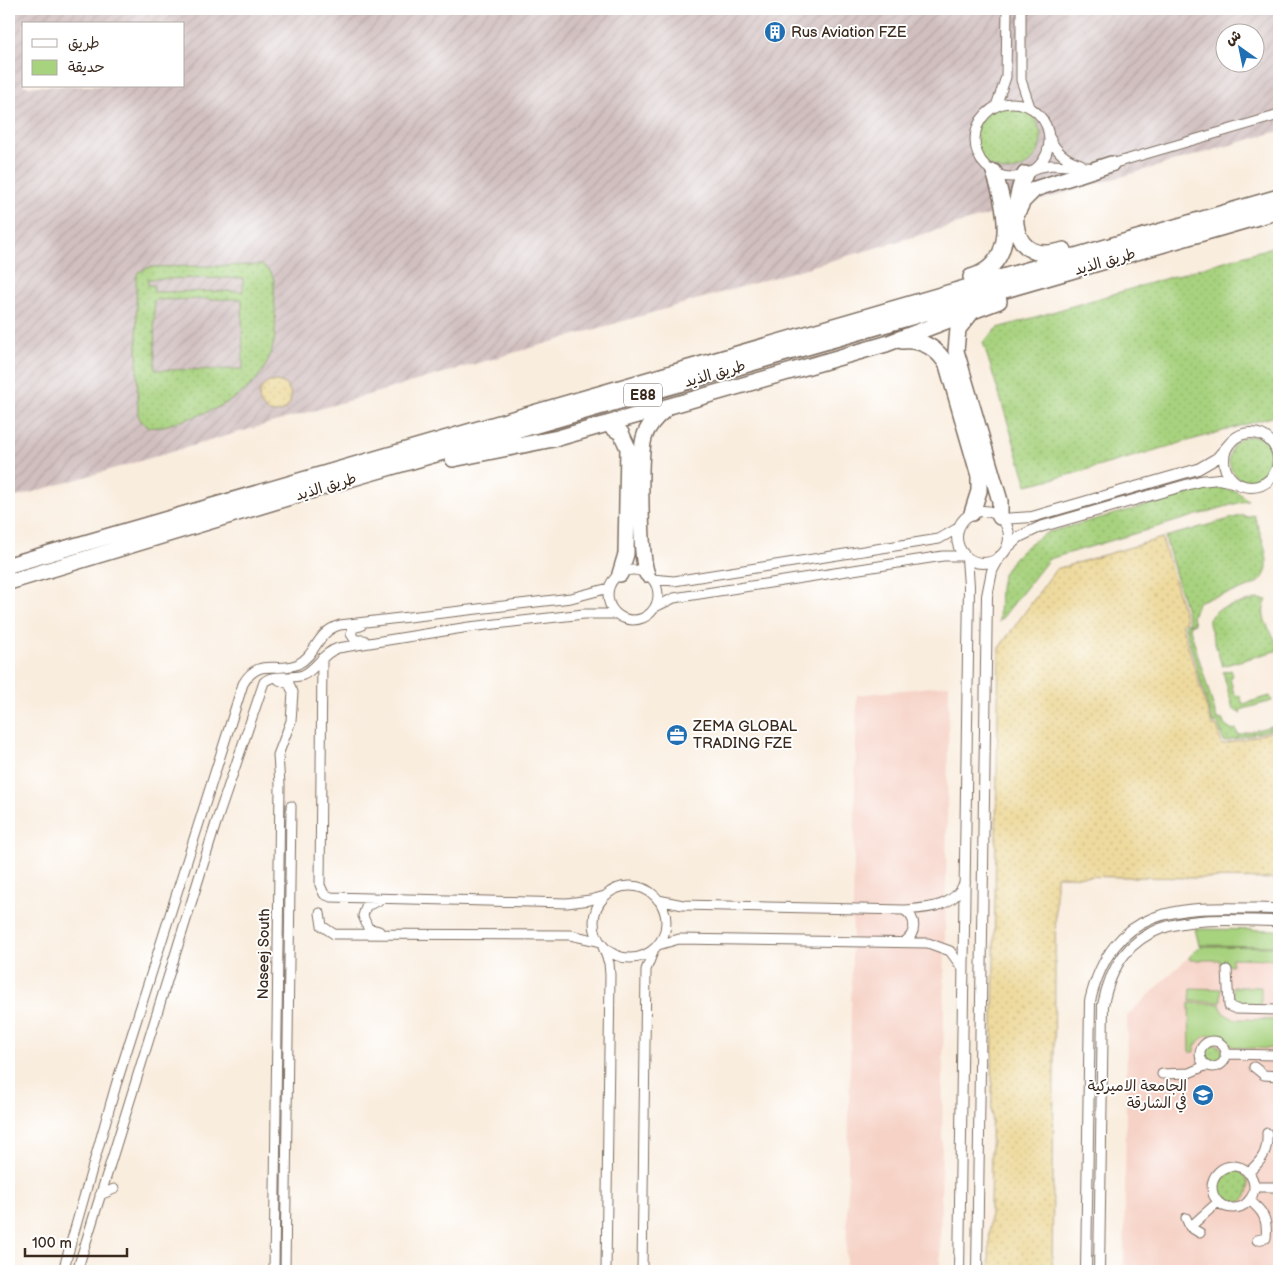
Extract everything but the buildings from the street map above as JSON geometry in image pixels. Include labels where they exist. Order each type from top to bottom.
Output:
[{"type":"highway","points":[[1015,217],[1022,201],[1035,189],[1105,165]]},
{"type":"highway","points":[[1030,171],[1017,196],[1015,217],[1020,240],[1030,249],[1042,254],[1055,253],[1134,231],[1165,230]]},
{"type":"highway","points":[[894,309],[917,294],[982,274],[995,264],[1003,243],[1005,219],[1001,195],[994,172]]},
{"type":"highway","name":"طريق الذيد","points":[[9,565],[1279,197]]},
{"type":"highway","name":"طريق الذيد","points":[[9,582],[360,476],[1279,211]]},
{"type":"highway","points":[[886,344],[1026,292],[1043,279]]},
{"type":"highway","points":[[974,311],[966,316],[958,329],[956,351],[1000,501],[1001,518]]},
{"type":"highway","points":[[360,476],[379,479],[464,457],[543,442],[904,340],[922,342],[937,351],[947,365],[978,476],[978,492],[972,513]]},
{"type":"highway","points":[[650,577],[642,555],[643,446],[650,426],[670,406]]},
{"type":"highway","points":[[607,424],[622,433],[628,448],[626,554],[620,574]]},
{"type":"street","points":[[996,106],[1006,76],[1007,9]]},
{"type":"street","points":[[1021,9],[1021,80],[1030,107],[1044,122],[1049,137],[1058,152],[1065,158],[1082,164],[1105,165]]},
{"type":"street","points":[[1030,107],[1010,102],[996,106],[981,119],[975,139],[975,147],[982,161],[994,172],[1009,176],[1051,165],[1079,167],[1105,165],[1279,115]]},
{"type":"street","points":[[1030,171],[1046,154],[1049,137]]},
{"type":"street","points":[[62,1271],[116,1084],[235,709],[243,684],[254,670],[283,667],[302,662],[321,636],[336,626],[572,598],[609,588],[620,574],[631,570],[650,577],[674,581],[939,539],[958,528],[964,519],[972,513],[989,512],[1001,518],[1032,517],[1198,468],[1217,458],[1231,442],[1244,434],[1260,435],[1267,439],[1279,441]]},
{"type":"street","points":[[76,1271],[256,700],[266,680],[305,674],[322,657],[338,648],[381,641],[469,627],[584,614],[616,614],[628,620],[639,620],[668,600],[683,597],[943,556],[966,557],[981,563],[992,562],[1026,533],[1040,527],[1190,484],[1219,479],[1248,486],[1261,485],[1269,480],[1277,468],[1276,450],[1267,439]]},
{"type":"street","points":[[1231,442],[1224,456],[1224,464],[1231,478],[1237,483]]},
{"type":"street","points":[[1001,518],[1009,536],[1007,548]]},
{"type":"street","points":[[958,528],[958,543],[966,557],[969,586],[959,1271]]},
{"type":"street","points":[[977,1271],[987,596],[992,571],[1000,556]]},
{"type":"street","points":[[650,577],[658,596],[655,608]]},
{"type":"street","points":[[609,588],[609,602],[616,614]]},
{"type":"street","points":[[380,620],[355,627],[351,634],[357,640],[371,639],[381,641]]},
{"type":"street","points":[[322,657],[321,890],[326,896],[575,902],[605,896]]},
{"type":"street","name":"Naseej South","points":[[256,700],[266,686],[273,681],[285,681],[292,688],[290,726],[279,751],[278,760],[280,785],[274,1271]]},
{"type":"street","points":[[235,709],[243,708],[251,716]]},
{"type":"street","points":[[285,1271],[291,806]]},
{"type":"street","points":[[606,1271],[610,974],[609,963],[594,928],[594,914],[605,896],[615,889],[630,886],[645,890],[658,900],[683,906],[904,910],[934,907],[947,903],[958,894],[965,882]]},
{"type":"street","points":[[394,934],[371,930],[364,922],[363,916],[364,909],[372,902],[397,899]]},
{"type":"street","points":[[642,1271],[646,970],[666,926],[664,912],[658,900]]},
{"type":"street","points":[[1086,1271],[1090,1001],[1095,982],[1103,964],[1114,948],[1128,934],[1162,914],[1181,909],[1200,908],[1279,909]]},
{"type":"street","points":[[904,910],[911,915],[914,928],[911,936],[904,942]]},
{"type":"street","points":[[320,913],[322,926],[331,933],[570,935],[601,944],[609,952],[624,958],[640,957],[656,947],[679,939],[904,942],[943,947],[956,956],[964,970]]},
{"type":"street","points":[[1099,1271],[1102,1005],[1111,974],[1130,948],[1155,930],[1170,924],[1202,920],[1279,921]]},
{"type":"street","points":[[1227,970],[1229,1006],[1236,1009],[1279,1010]]},
{"type":"street","points":[[1206,1043],[1219,1043],[1225,1054],[1221,1064],[1214,1067],[1206,1065],[1200,1054],[1206,1043]]},
{"type":"street","points":[[1225,1054],[1279,1055]]},
{"type":"street","points":[[1162,1074],[1192,1072],[1206,1065]]},
{"type":"street","points":[[1254,1067],[1264,1074],[1279,1076]]},
{"type":"street","points":[[1248,1173],[1265,1155],[1268,1146],[1266,1133]]},
{"type":"street","points":[[1232,1166],[1248,1173],[1254,1187],[1249,1200],[1234,1208],[1218,1202],[1214,1197],[1212,1185],[1216,1174],[1232,1166]]},
{"type":"street","points":[[1254,1187],[1279,1187]]},
{"type":"street","points":[[100,1195],[114,1189]]},
{"type":"street","points":[[1249,1200],[1261,1211],[1266,1221],[1266,1238],[1257,1240]]},
{"type":"street","points":[[1190,1227],[1218,1202]]},
{"type":"street","points":[[1186,1218],[1190,1227],[1200,1233]]},
{"type":"shaded area","points":[[9,9],[1279,9],[1279,131],[9,499]]},
{"type":"shaded area","points":[[949,685],[940,1271],[846,1271],[857,695]]},
{"type":"shaded area","name":"الجامعة الاميركية في الشارقة","points":[[1200,946],[1279,947],[1279,1271],[1124,1271],[1127,1016]]},
{"type":"green space","points":[[1008,105],[1021,108],[1031,115],[1038,125],[1041,138],[1038,151],[1031,161],[1021,168],[1008,171],[995,168],[985,161],[978,151],[975,138],[978,125],[985,115],[995,108]]},
{"type":"green space","points":[[1279,245],[1279,415],[1027,485],[983,342],[998,328]]},
{"type":"green space","points":[[262,265],[271,273],[274,280],[274,342],[268,361],[258,377],[230,401],[196,416],[160,427],[146,426],[138,415],[136,279],[138,272],[150,267]],"holes":[[[243,278],[243,291],[154,292],[154,285],[148,285],[148,279]],[[242,299],[243,369],[155,370],[154,300]]]},
{"type":"green space","points":[[1252,436],[1265,440],[1271,446],[1275,459],[1271,472],[1265,478],[1252,482],[1239,478],[1233,472],[1229,459],[1233,446],[1239,440]]},
{"type":"green space","points":[[1206,485],[1236,491],[1248,500],[1049,559],[999,622],[1001,579],[1011,562],[1036,540],[1049,532],[1203,490]]},
{"type":"green space","points":[[1244,515],[1245,517],[1254,515],[1266,552],[1267,564],[1265,574],[1260,581],[1251,586],[1198,602],[1192,616],[1194,624],[1190,625],[1165,537]]},
{"type":"green space","points":[[1257,599],[1267,600],[1264,607],[1265,620],[1279,650],[1222,666],[1209,624],[1209,618],[1219,609]]},
{"type":"green space","points":[[1188,622],[1217,719],[1223,720],[1225,726],[1231,730],[1236,729],[1238,735],[1279,724],[1279,727],[1224,742],[1218,723],[1213,724],[1184,624]]},
{"type":"green space","points":[[1231,670],[1233,674],[1230,678],[1234,694],[1240,696],[1243,704],[1270,696],[1272,701],[1240,710],[1241,714],[1233,709],[1223,672]]},
{"type":"green space","points":[[1195,929],[1279,930],[1279,946],[1199,945]]},
{"type":"green space","points":[[1200,946],[1279,947],[1279,959],[1232,958],[1232,965],[1220,965],[1220,960],[1190,960],[1189,957]]},
{"type":"green space","points":[[1233,987],[1261,987],[1261,1005],[1233,1004]]},
{"type":"green space","points":[[1191,988],[1221,989],[1221,1002],[1190,1001]]},
{"type":"green space","points":[[1189,1003],[1220,1004],[1223,1013],[1234,1019],[1279,1020],[1279,1049],[1236,1047],[1211,1035],[1201,1039],[1195,1046],[1195,1052],[1190,1052]]},
{"type":"green space","points":[[1213,1044],[1220,1047],[1223,1054],[1220,1061],[1213,1064],[1206,1061],[1203,1054],[1206,1047]]},
{"type":"green space","points":[[1232,1170],[1239,1171],[1244,1175],[1248,1180],[1248,1194],[1244,1199],[1239,1203],[1232,1204],[1225,1203],[1220,1199],[1216,1194],[1215,1187],[1216,1180],[1220,1175],[1225,1171]]},
{"type":"sand","points":[[275,381],[281,382],[286,386],[290,391],[290,403],[286,408],[281,412],[275,413],[269,412],[264,408],[260,403],[259,397],[260,391],[264,386],[269,382]]},
{"type":"sand","points":[[1162,538],[1186,621],[1181,623],[1212,726],[1217,726],[1222,745],[1279,729],[1279,879],[1056,876],[1052,1271],[989,1271],[999,648],[1056,569]]},
{"type":"place","name":"Rus Aviation FZE","points":[[775,32]]},
{"type":"place","name":"ZEMA GLOBAL TRADING FZE","points":[[677,735]]},
{"type":"place","name":"الجامعة الاميركية في الشارقة","points":[[1203,1095]]}]
